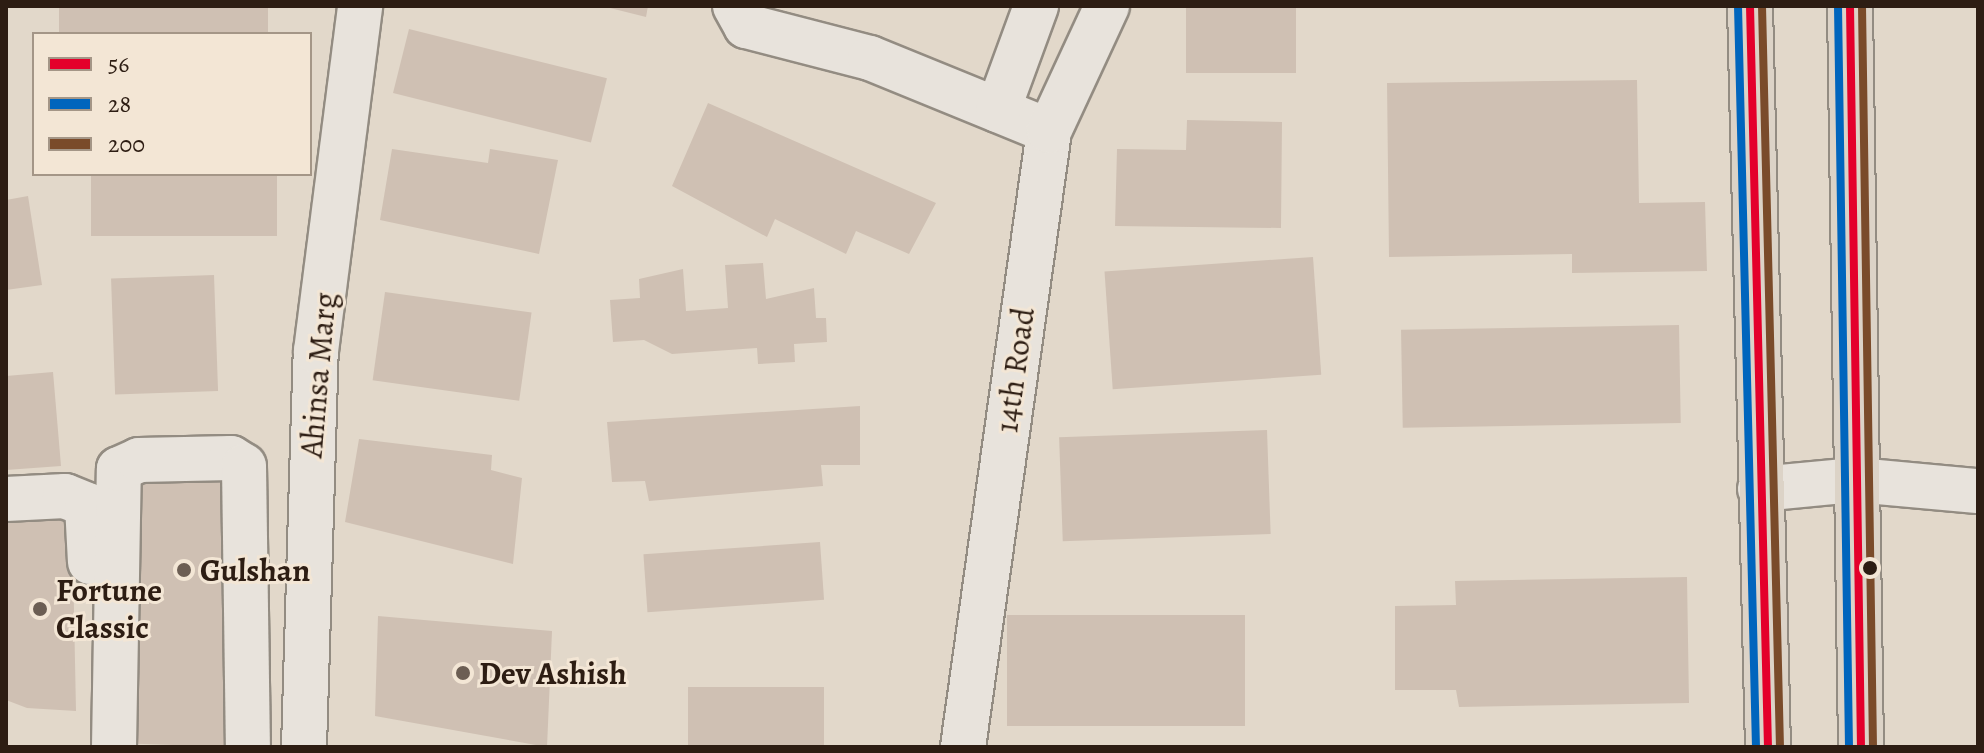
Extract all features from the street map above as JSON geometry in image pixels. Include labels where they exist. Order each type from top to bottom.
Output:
[{"type":"main road","points":[[1750,6],[1768,747]]},
{"type":"main road","points":[[1850,6],[1861,747]]},
{"type":"street","name":"Ahinsa Marg","points":[[304,727],[316,351],[360,6]]},
{"type":"street","points":[[735,6],[746,26],[870,58],[1049,131]]},
{"type":"street","points":[[998,110],[1039,6],[1101,18]]},
{"type":"street","name":"14th Road","points":[[963,747],[1049,131],[1068,78],[1101,18]]},
{"type":"street","points":[[1018,56],[1068,78]]},
{"type":"street","points":[[114,747],[117,478],[132,461],[231,458],[244,466],[248,727],[304,727]]},
{"type":"street","points":[[1760,489],[1856,480],[1978,491]]},
{"type":"street","points":[[6,499],[65,496],[87,505],[91,516],[86,747]]},
{"type":"building","points":[[59,6],[268,6],[268,32],[59,32]]},
{"type":"building","points":[[602,6],[648,6],[646,17]]},
{"type":"building","points":[[1186,6],[1296,6],[1296,73],[1186,73]]},
{"type":"building","points":[[409,29],[607,78],[591,142],[393,93]]},
{"type":"building","points":[[1637,80],[1639,203],[1705,202],[1707,271],[1572,273],[1572,254],[1389,257],[1387,83]]},
{"type":"building","points":[[708,103],[936,203],[909,254],[856,231],[846,254],[775,219],[767,237],[672,186]]},
{"type":"building","points":[[1187,120],[1282,122],[1281,228],[1115,226],[1117,149],[1186,150]]},
{"type":"building","points":[[392,149],[488,163],[490,149],[558,160],[539,254],[380,220]]},
{"type":"building","points":[[91,176],[277,176],[277,236],[91,236]]},
{"type":"building","points":[[28,196],[42,285],[6,290],[6,200]]},
{"type":"building","points":[[1313,257],[1321,375],[1113,389],[1105,272]]},
{"type":"building","points":[[763,263],[766,299],[814,288],[816,318],[826,318],[827,342],[794,344],[795,362],[758,364],[757,348],[672,354],[644,340],[613,342],[610,300],[640,298],[639,279],[683,269],[686,311],[728,308],[725,265]]},
{"type":"building","points":[[214,275],[218,391],[115,395],[111,279]]},
{"type":"building","points":[[385,292],[532,313],[519,401],[373,380]]},
{"type":"building","points":[[1679,325],[1681,423],[1403,428],[1401,330]]},
{"type":"building","points":[[53,372],[61,466],[6,470],[6,376]]},
{"type":"building","points":[[860,406],[860,465],[821,465],[823,486],[649,501],[645,481],[612,482],[607,422]]},
{"type":"building","points":[[1267,430],[1271,534],[1063,541],[1059,437]]},
{"type":"building","points":[[359,439],[492,455],[491,470],[522,478],[513,564],[345,522]]},
{"type":"building","name":"Gulshan","points":[[131,477],[234,481],[225,747],[122,743]]},
{"type":"building","name":"Fortune Classic","points":[[72,514],[76,711],[27,708],[6,700],[6,518]]},
{"type":"building","points":[[820,542],[824,600],[647,612],[643,554]]},
{"type":"building","points":[[1687,577],[1689,703],[1459,707],[1456,690],[1395,690],[1395,606],[1456,605],[1455,581]]},
{"type":"building","points":[[1007,615],[1245,615],[1245,726],[1007,726]]},
{"type":"building","name":"Dev Ashish","points":[[378,616],[552,631],[547,747],[375,716]]},
{"type":"building","points":[[688,687],[824,687],[824,746],[688,746]]},
{"type":"transit line","name":"28","points":[[1738,6],[1756,747]]},
{"type":"transit line","name":"56","points":[[1750,6],[1768,747]]},
{"type":"transit line","name":"200","points":[[1762,6],[1780,747]]},
{"type":"transit line","name":"28","points":[[1838,6],[1849,747]]},
{"type":"transit line","name":"56","points":[[1850,6],[1861,747]]},
{"type":"transit line","name":"200","points":[[1862,6],[1873,747]]},
{"type":"place","name":"Gulshan","points":[[184,570]]},
{"type":"place","name":"Fortune Classic","points":[[40,609]]},
{"type":"place","name":"Dev Ashish","points":[[463,673]]}]
